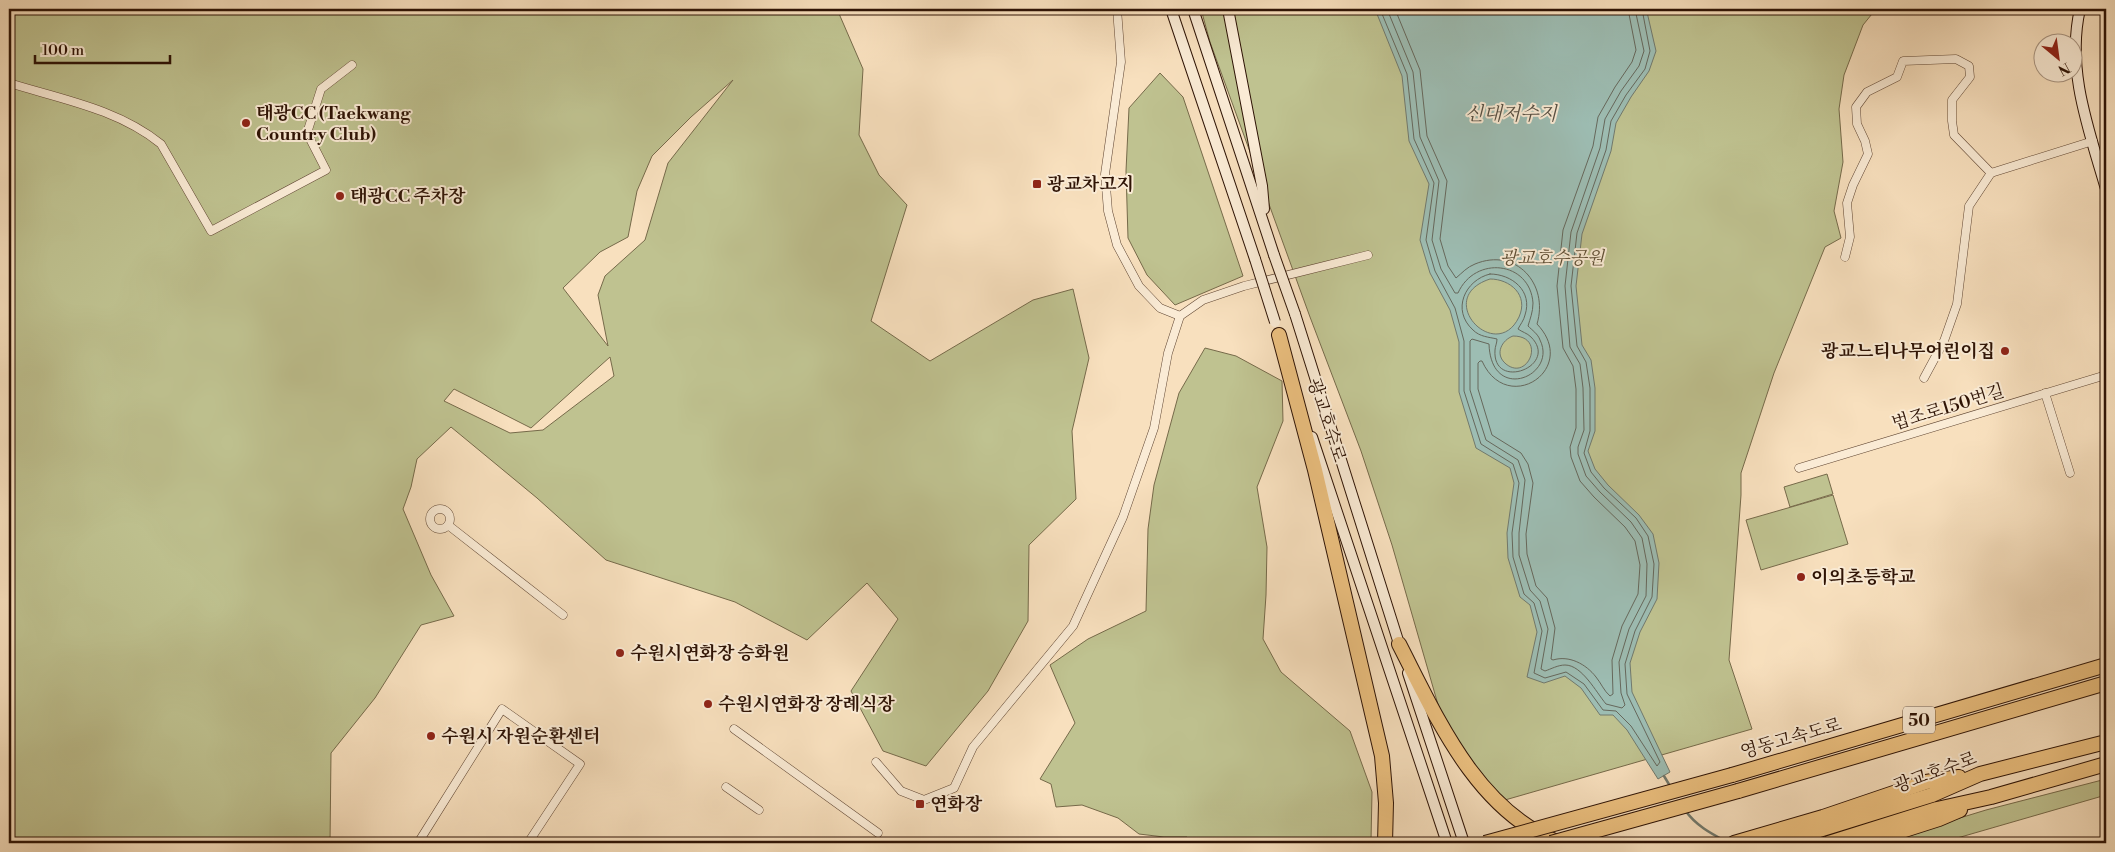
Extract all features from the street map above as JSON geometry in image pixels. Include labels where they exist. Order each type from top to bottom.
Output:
[{"type":"highway","points":[[1277,328],[1314,470],[1371,707],[1383,766],[1386,803],[1385,843]]},
{"type":"highway","points":[[1399,644],[1446,736],[1469,770],[1484,788],[1528,827],[1541,836],[1559,843]]},
{"type":"highway","name":"영동고속도로","points":[[1485,843],[1732,775],[2106,665]]},
{"type":"highway","name":"영동고속도로","points":[[1551,843],[1738,791],[2106,683]]},
{"type":"highway","name":"광교호수로","points":[[1778,843],[1932,795],[1980,774],[2106,742]]},
{"type":"highway","name":"광교호수로","points":[[1829,843],[1937,809],[1991,797],[2106,764]]},
{"type":"highway","points":[[1734,843],[1926,782],[1980,774]]},
{"type":"highway","points":[[1864,843],[1939,819],[1991,797]]},
{"type":"main road","name":"광교호수로","points":[[1171,9],[1447,843]]},
{"type":"main road","name":"광교호수로","points":[[1193,9],[1295,314],[1464,843]]},
{"type":"main road","points":[[1228,9],[1262,186],[1265,225]]},
{"type":"main road","points":[[2080,9],[2077,28],[2077,76],[2083,110],[2106,189]]},
{"type":"street","points":[[1117,9],[1121,62],[1105,174],[1108,211],[1117,246],[1139,286],[1160,308],[1180,316]]},
{"type":"street","points":[[1845,257],[1850,237],[1848,203],[1853,186],[1868,154],[1865,141],[1857,124],[1856,107],[1867,92],[1897,76],[1903,61],[1956,59],[1969,66],[1970,77],[1952,100],[1954,135],[1991,173]]},
{"type":"street","points":[[9,83],[101,111],[148,134],[161,144],[211,231],[326,170],[307,132],[321,89],[352,65]]},
{"type":"street","points":[[1924,378],[1944,342],[1957,304],[1969,206],[1991,173],[2093,141]]},
{"type":"street","points":[[876,762],[901,791],[924,800],[954,788],[973,747],[1073,626],[1123,517],[1154,428],[1168,353],[1180,316],[1202,300],[1244,286],[1368,254]]},
{"type":"street","name":"법조로150번길","points":[[1799,468],[2106,375]]},
{"type":"street","points":[[2045,393],[2070,473]]},
{"type":"street","points":[[448,525],[563,615]]},
{"type":"street","points":[[418,843],[502,709],[580,764],[528,843]]},
{"type":"street","points":[[734,729],[878,833]]},
{"type":"street","points":[[726,788],[759,810]]},
{"type":"green space","points":[[9,9],[837,9],[863,69],[859,135],[879,175],[907,205],[871,321],[930,361],[1033,300],[1073,289],[1089,358],[1072,431],[1076,499],[1029,545],[1028,621],[988,691],[926,766],[883,751],[851,691],[898,619],[867,583],[807,640],[735,602],[606,560],[537,498],[451,427],[417,459],[411,487],[403,509],[431,575],[454,616],[421,625],[375,698],[331,753],[330,843],[9,843]],"holes":[[[733,80],[668,163],[645,240],[605,276],[598,295],[608,346],[563,288],[600,252],[628,237],[637,191],[652,156],[691,117]],[[610,357],[614,376],[543,430],[510,433],[444,401],[454,389],[531,428]]]},
{"type":"green space","name":"광교호수공원","points":[[1201,9],[1876,9],[1863,25],[1844,75],[1839,109],[1843,162],[1834,211],[1841,238],[1825,247],[1774,373],[1741,473],[1729,660],[1752,729],[1505,800],[1476,770],[1456,741],[1439,708],[1392,545],[1361,451],[1210,42]]},
{"type":"green space","points":[[1160,73],[1183,97],[1243,276],[1175,305],[1147,275],[1128,238],[1126,171],[1129,108]]},
{"type":"green space","points":[[1205,348],[1236,356],[1282,381],[1283,421],[1257,487],[1267,547],[1263,639],[1281,672],[1350,731],[1372,792],[1371,841],[1357,843],[1192,843],[1187,837],[1139,834],[1118,818],[1082,805],[1056,807],[1051,784],[1040,779],[1075,723],[1050,665],[1088,639],[1146,611],[1148,529],[1154,485],[1179,393]]},
{"type":"green space","points":[[1827,474],[1833,494],[1790,507],[1784,487]]},
{"type":"green space","points":[[1833,495],[1848,544],[1761,570],[1746,520]]},
{"type":"green space","points":[[2106,779],[2106,795],[1940,843],[1878,843],[1986,810]]},
{"type":"water","name":"신대저수지","points":[[1375,9],[1646,9],[1656,51],[1649,71],[1616,123],[1611,151],[1582,234],[1576,286],[1582,345],[1591,360],[1595,388],[1595,431],[1588,451],[1595,469],[1608,485],[1639,515],[1653,534],[1659,563],[1657,599],[1640,632],[1630,663],[1632,692],[1670,772],[1658,779],[1627,730],[1613,715],[1600,715],[1581,688],[1565,676],[1544,683],[1527,677],[1537,632],[1530,605],[1520,597],[1508,558],[1507,533],[1514,483],[1510,468],[1476,448],[1459,392],[1459,342],[1450,310],[1430,273],[1420,240],[1429,184],[1409,141],[1402,76]],"holes":[[[1490,279],[1511,285],[1522,302],[1519,317],[1509,330],[1497,334],[1484,331],[1474,323],[1468,312],[1467,300],[1474,288]],[[1513,336],[1523,338],[1529,343],[1532,350],[1527,363],[1521,367],[1514,368],[1506,364],[1500,356],[1503,344]]]},
{"type":"waterway","points":[[1664,776],[1670,786]]},
{"type":"waterway","points":[[1685,810],[1699,825],[1729,843]]},
{"type":"place","name":"태광CC (Taekwang Country Club)","points":[[246,123]]},
{"type":"place","name":"광교차고지","points":[[1037,184]]},
{"type":"place","name":"태광CC 주차장","points":[[340,196]]},
{"type":"place","name":"광교느티나무어린이집","points":[[2005,351]]},
{"type":"place","name":"이의초등학교","points":[[1801,577]]},
{"type":"place","name":"수원시연화장 승화원","points":[[620,653]]},
{"type":"place","name":"수원시연화장 장례식장","points":[[708,704]]},
{"type":"place","name":"수원시 자원순환센터","points":[[431,736]]},
{"type":"place","name":"연화장","points":[[920,804]]}]
